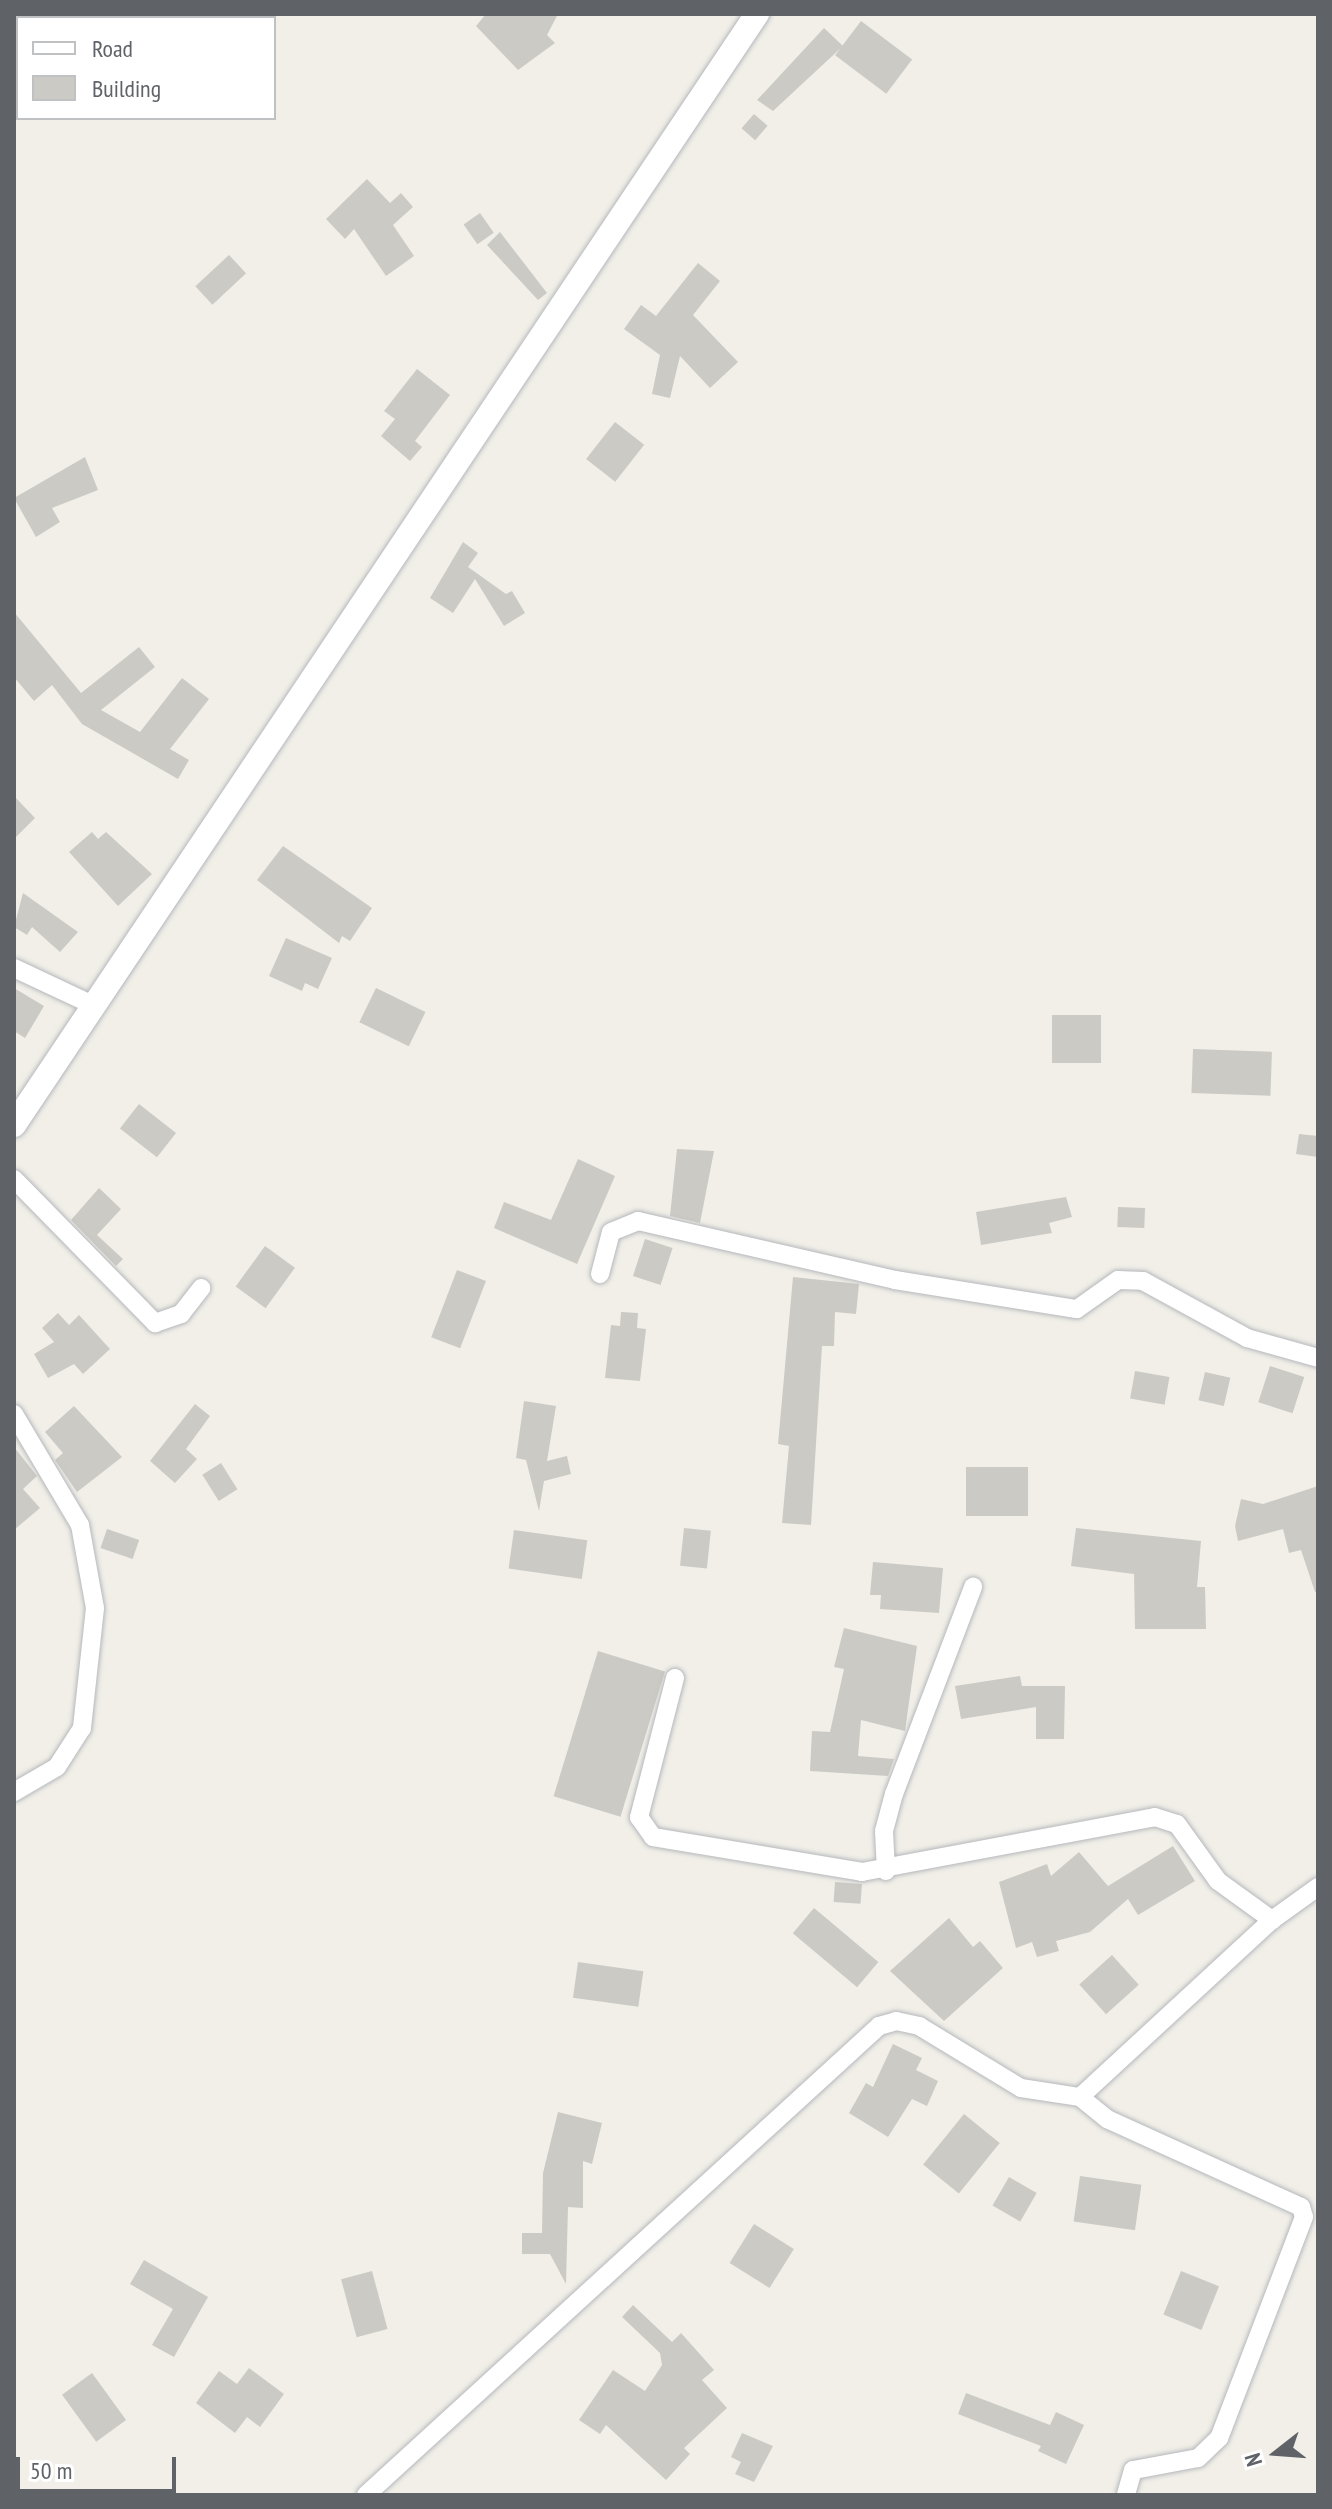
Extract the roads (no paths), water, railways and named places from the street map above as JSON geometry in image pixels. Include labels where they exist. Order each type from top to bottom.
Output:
[{"type":"street","points":[[14,1125],[91,1004],[757,14]]},
{"type":"street","points":[[14,968],[91,1004]]},
{"type":"street","points":[[14,1179],[155,1323],[181,1314],[201,1288]]},
{"type":"street","points":[[600,1274],[611,1232],[638,1221],[895,1280],[1077,1309],[1118,1280],[1143,1281],[1247,1338],[1318,1358]]},
{"type":"street","points":[[14,1414],[80,1525],[95,1608],[82,1728],[57,1767],[14,1792]]},
{"type":"street","points":[[886,1871],[884,1831],[894,1794],[973,1587]]},
{"type":"street","points":[[675,1678],[639,1817],[643,1832],[839,1871],[886,1871],[1155,1817],[1177,1824],[1218,1881],[1272,1920]]},
{"type":"street","points":[[1080,2097],[1272,1920],[1318,1887]]},
{"type":"street","points":[[366,2495],[879,2026],[919,2026],[1021,2088],[1080,2097],[1107,2119],[1293,2199],[1304,2213],[1219,2438],[1198,2458],[1133,2470],[1126,2495]]}]
